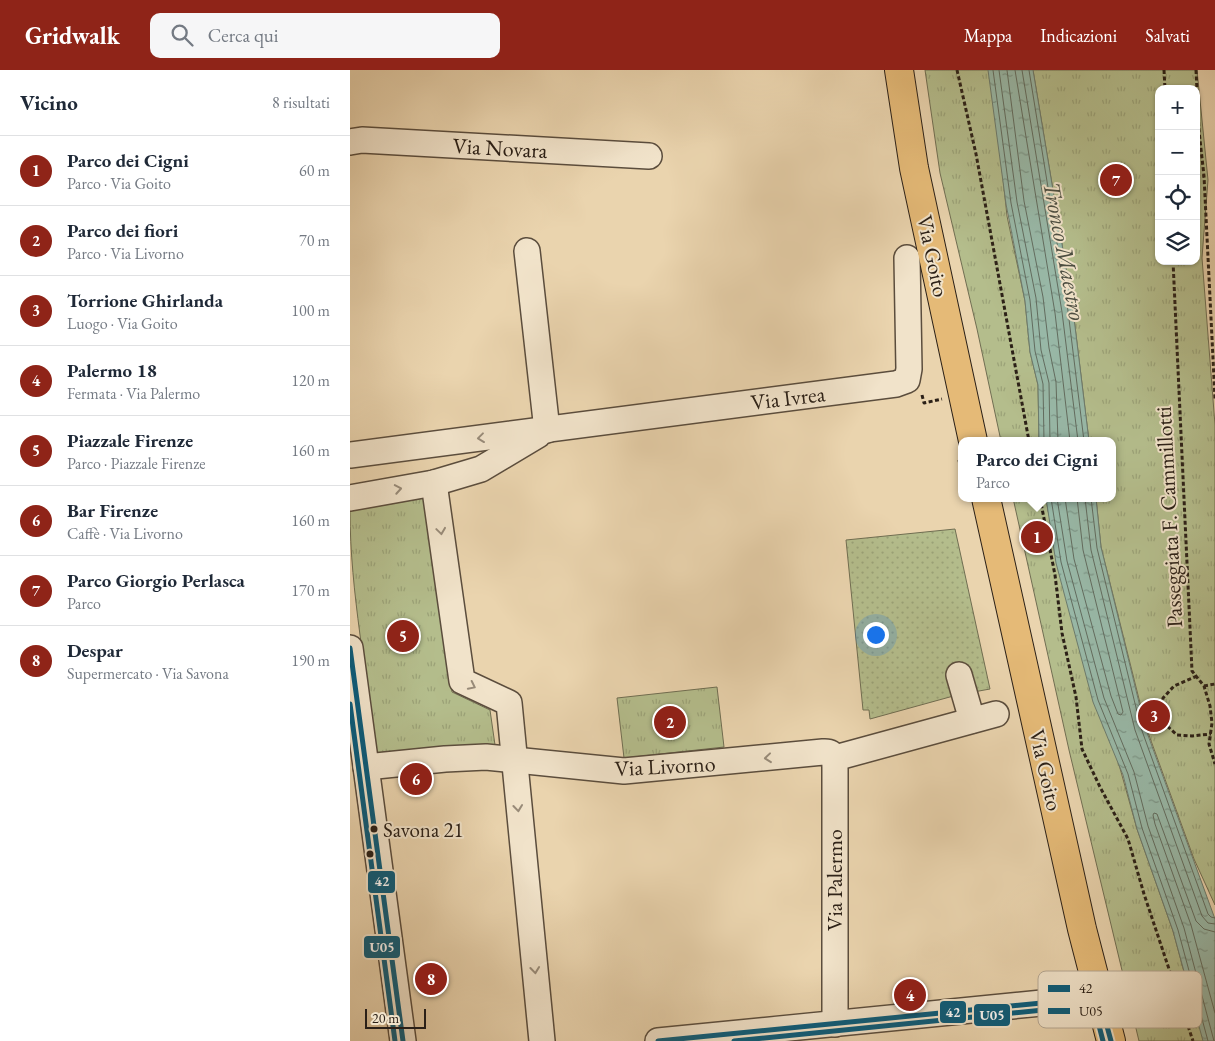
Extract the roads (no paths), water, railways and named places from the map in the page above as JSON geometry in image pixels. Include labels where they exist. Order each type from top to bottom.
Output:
[{"type":"main road","name":"Via Goito","points":[[899,70],[914,168],[972,437]]},
{"type":"main road","name":"Via Goito","points":[[987,502],[1034,720],[1093,971]]},
{"type":"main road","name":"Via Goito","points":[[1107,1028],[1111,1041]]},
{"type":"street","name":"Via Novara","points":[[350,142],[362,140],[649,156]]},
{"type":"street","points":[[527,251],[547,430]]},
{"type":"street","name":"Via Ivrea","points":[[350,455],[896,384],[907,380],[910,369],[907,258]]},
{"type":"street","name":"Via Ivrea","points":[[350,498],[434,483],[480,469],[547,430]]},
{"type":"street","points":[[434,483],[462,681],[509,704],[542,1041]]},
{"type":"street","points":[[350,648],[361,774],[403,1041]]},
{"type":"street","points":[[960,675],[972,720]]},
{"type":"street","name":"Via Livorno","points":[[361,774],[486,757],[624,771],[826,756],[996,714]]},
{"type":"street","name":"Via Palermo","points":[[826,756],[851,1029]]},
{"type":"street","points":[[658,1041],[851,1029],[1038,1004]]},
{"type":"water","points":[[988,70],[1033,70],[1073,310],[1089,437],[1039,437],[1038,385],[1030,352],[1025,301],[1006,204]]},
{"type":"water","points":[[1047,502],[1096,502],[1101,547],[1145,727],[1215,919],[1215,1041],[1203,1041],[1199,1028],[1202,1028],[1202,971],[1184,971],[1173,931],[1137,829],[1123,775],[1093,702],[1056,563]]},
{"type":"place","name":"Parco Giorgio Perlasca","points":[[1116,180]]},
{"type":"place","name":"Parco dei Cigni","points":[[1037,537]]},
{"type":"place","name":"Piazzale Firenze","points":[[403,636]]},
{"type":"place","name":"Torrione Ghirlanda","points":[[1154,716]]},
{"type":"place","name":"Parco dei fiori","points":[[670,722]]},
{"type":"place","name":"Bar Firenze","points":[[416,779]]},
{"type":"place","name":"Savona 21","points":[[374,829]]},
{"type":"place","name":"Despar","points":[[431,979]]},
{"type":"place","name":"Palermo 18","points":[[910,995]]},
{"type":"water label","name":"Tronco Maestro","points":[[1065,251]]}]
